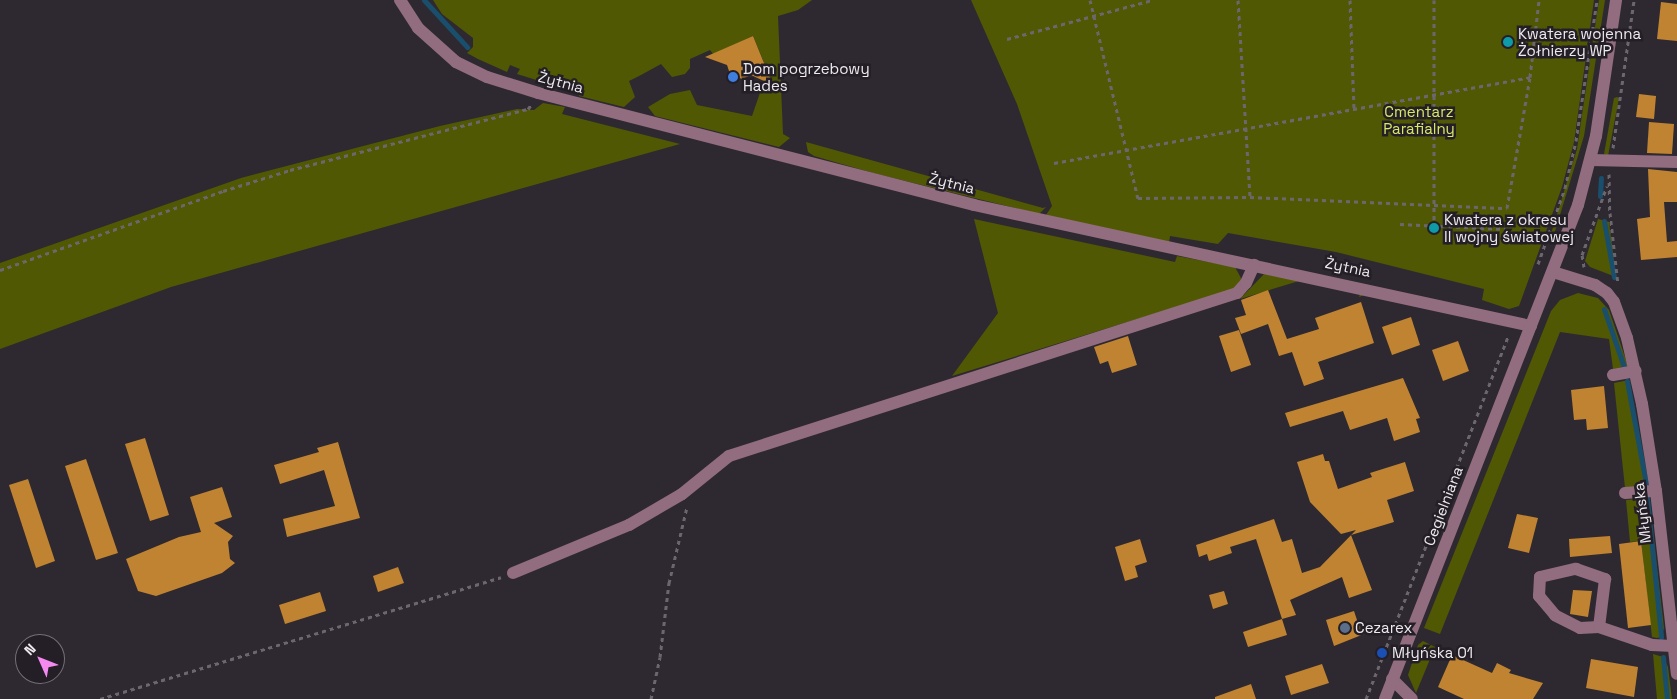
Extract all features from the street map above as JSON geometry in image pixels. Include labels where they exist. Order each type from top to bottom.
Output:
[{"type":"street","name":"Żytnia","points":[[400,0],[418,28],[456,62],[487,77],[538,93],[974,205],[1254,264],[1531,326]]},
{"type":"street","name":"Cegielniana","points":[[1385,699],[1553,272],[1591,160],[1616,0]]},
{"type":"street","points":[[1591,160],[1677,162]]},
{"type":"street","points":[[513,573],[629,525],[692,487],[729,456],[1237,293],[1246,283],[1254,264]]},
{"type":"street","name":"Młyńska","points":[[1553,272],[1595,285],[1607,293],[1620,316],[1636,371],[1656,491],[1677,674]]},
{"type":"street","points":[[1613,375],[1636,371]]},
{"type":"street","points":[[1626,493],[1656,491]]},
{"type":"street","points":[[1599,627],[1605,579],[1576,570],[1540,577],[1539,596],[1555,615],[1580,628],[1599,627],[1652,645],[1673,646]]},
{"type":"street","points":[[1392,680],[1412,699]]},
{"type":"path","points":[[1090,0],[1128,149],[1138,198],[1250,197],[1507,208],[1530,77],[1538,0]]},
{"type":"path","points":[[1007,39],[1153,0]]},
{"type":"path","points":[[1238,0],[1248,128],[1250,197]]},
{"type":"path","points":[[1350,0],[1354,110]]},
{"type":"path","points":[[1434,0],[1434,226]]},
{"type":"path","points":[[1534,274],[1565,188],[1576,141],[1597,0]]},
{"type":"path","points":[[1609,278],[1619,287],[1608,184],[1634,0]]},
{"type":"path","points":[[1054,163],[1530,77]]},
{"type":"path","points":[[0,270],[290,170],[528,109],[538,93]]},
{"type":"path","points":[[1588,270],[1582,264],[1582,255],[1608,184]]},
{"type":"path","points":[[1400,224],[1506,229]]},
{"type":"path","points":[[1366,699],[1515,321]]},
{"type":"path","points":[[651,699],[660,657],[669,583],[692,487]]},
{"type":"path","points":[[100,699],[513,573]]},
{"type":"green space","points":[[433,0],[812,0],[798,10],[778,16],[783,134],[790,138],[779,147],[655,116],[648,107],[670,94],[690,90],[697,105],[752,116],[763,84],[770,77],[753,36],[713,54],[710,50],[690,59],[690,68],[685,74],[672,77],[661,64],[629,81],[635,97],[624,107],[579,96],[580,92],[553,85],[554,81],[543,78],[543,82],[517,74],[520,69],[510,65],[507,72],[467,53],[473,47],[473,38],[442,14]]},
{"type":"green space","name":"Cmentarz Parafialny","points":[[971,0],[1594,0],[1574,142],[1562,187],[1519,306],[1509,309],[1482,300],[1484,289],[1336,252],[1228,233],[1218,244],[1170,236],[1169,243],[1046,215],[1052,206],[1017,104]]},
{"type":"green space","points":[[1599,0],[1605,0],[1584,136],[1553,238],[1550,237],[1577,149]]},
{"type":"green space","points":[[1614,98],[1619,98],[1608,156],[1604,154]]},
{"type":"green space","points":[[543,103],[565,107],[562,114],[680,144],[171,287],[0,349],[0,263],[241,178],[440,126],[517,109],[534,110]]},
{"type":"green space","points":[[806,142],[1043,208],[1046,207],[1039,214],[873,173],[814,156],[808,152]]},
{"type":"green space","points":[[974,219],[1175,262],[1177,256],[1235,267],[1242,280],[1235,289],[952,376],[998,313]]},
{"type":"green space","points":[[1598,219],[1609,222],[1616,277],[1590,267],[1585,261]]},
{"type":"green space","points":[[1264,274],[1363,292],[1364,295],[1359,297],[1360,294],[1299,281],[1240,299]]},
{"type":"green space","points":[[1578,293],[1598,298],[1609,310],[1628,366],[1613,369],[1609,339],[1560,332],[1440,634],[1424,628],[1551,311],[1560,300]]},
{"type":"green space","points":[[1629,380],[1648,485],[1625,488],[1614,383]]},
{"type":"green space","points":[[1649,498],[1664,628],[1661,637],[1657,638],[1652,637],[1641,541],[1630,542],[1626,500]]},
{"type":"green space","points":[[1423,641],[1435,647],[1416,693],[1408,675],[1418,645]]},
{"type":"green space","points":[[1653,654],[1663,657],[1668,667],[1672,699],[1657,699]]},
{"type":"building","points":[[1661,2],[1677,4],[1677,41],[1657,39]]},
{"type":"building","points":[[753,36],[773,85],[751,75],[742,79],[730,74],[727,65],[705,57]]},
{"type":"building","points":[[1639,94],[1656,96],[1654,119],[1636,117]]},
{"type":"building","points":[[1649,122],[1674,124],[1672,154],[1647,153]]},
{"type":"building","points":[[1648,169],[1677,172],[1677,202],[1664,202],[1667,242],[1677,241],[1677,257],[1641,260],[1637,219],[1650,217]]},
{"type":"building","points":[[1268,290],[1287,339],[1319,329],[1315,318],[1361,302],[1374,343],[1318,362],[1324,379],[1304,386],[1292,352],[1279,356],[1268,324],[1241,334],[1235,318],[1246,315],[1241,300]]},
{"type":"building","points":[[1411,317],[1420,345],[1392,355],[1382,327]]},
{"type":"building","points":[[1239,330],[1251,365],[1231,372],[1219,336]]},
{"type":"building","points":[[1128,336],[1137,365],[1112,373],[1108,361],[1100,364],[1094,347]]},
{"type":"building","points":[[1458,341],[1469,371],[1443,381],[1432,350]]},
{"type":"building","points":[[1403,378],[1420,418],[1416,419],[1420,432],[1394,441],[1387,418],[1350,430],[1343,411],[1290,427],[1285,413]]},
{"type":"building","points":[[1604,386],[1608,428],[1587,430],[1586,419],[1574,420],[1571,390]]},
{"type":"building","points":[[145,438],[169,515],[150,521],[125,444]]},
{"type":"building","points":[[338,442],[360,518],[287,537],[283,519],[335,506],[324,470],[280,484],[274,465],[319,452],[317,448]]},
{"type":"building","points":[[1323,454],[1325,461],[1329,461],[1338,489],[1372,477],[1370,473],[1405,462],[1414,491],[1387,500],[1394,522],[1351,535],[1356,530],[1341,534],[1310,502],[1297,462]]},
{"type":"building","points":[[86,459],[118,553],[96,560],[65,466]]},
{"type":"building","points":[[28,479],[55,561],[36,568],[9,485]]},
{"type":"building","points":[[222,487],[232,517],[214,523],[233,536],[228,542],[230,559],[235,563],[222,573],[156,596],[138,591],[126,559],[179,537],[201,532],[190,497]]},
{"type":"building","points":[[1517,514],[1538,518],[1529,553],[1508,548]]},
{"type":"building","points":[[1274,519],[1282,542],[1292,539],[1302,573],[1320,567],[1351,535],[1372,590],[1349,598],[1342,577],[1290,600],[1296,615],[1282,619],[1256,539],[1230,547],[1232,553],[1209,561],[1207,554],[1199,557],[1196,545]]},
{"type":"building","points":[[1610,536],[1612,553],[1570,557],[1569,539]]},
{"type":"building","points":[[1140,539],[1147,562],[1135,566],[1138,577],[1125,581],[1115,547]]},
{"type":"building","points":[[1641,541],[1651,625],[1628,628],[1619,544]]},
{"type":"building","points":[[398,567],[404,583],[378,592],[373,576]]},
{"type":"building","points":[[1573,590],[1592,591],[1588,617],[1570,614]]},
{"type":"building","points":[[1224,591],[1228,604],[1213,609],[1209,595]]},
{"type":"building","points":[[320,592],[326,611],[285,624],[279,605]]},
{"type":"building","points":[[1354,611],[1357,620],[1366,627],[1364,634],[1334,646],[1326,620]]},
{"type":"building","points":[[1282,619],[1287,635],[1248,647],[1243,632]]},
{"type":"building","points":[[1452,655],[1492,673],[1497,663],[1511,670],[1509,673],[1543,683],[1533,699],[1464,699],[1438,687]]},
{"type":"building","points":[[1591,659],[1638,667],[1634,697],[1586,688]]},
{"type":"building","points":[[1322,664],[1329,683],[1291,695],[1285,676]]},
{"type":"building","points":[[1251,684],[1256,699],[1215,699],[1215,697]]},
{"type":"waterway","points":[[424,0],[467,47]]},
{"type":"waterway","points":[[1600,196],[1601,178]]},
{"type":"waterway","points":[[1604,221],[1614,277]]},
{"type":"waterway","points":[[1604,309],[1624,367]]},
{"type":"waterway","points":[[1627,381],[1646,484]]},
{"type":"waterway","points":[[1647,498],[1661,637]]},
{"type":"waterway","points":[[1663,657],[1667,699]]},
{"type":"place","name":"Kwatera wojenna Żołnierzy WP","points":[[1508,42]]},
{"type":"place","name":"Dom pogrzebowy Hades","points":[[733,77]]},
{"type":"place","name":"Kwatera z okresu II wojny światowej","points":[[1434,228]]},
{"type":"place","name":"Cezarex","points":[[1345,628]]},
{"type":"place","name":"Młyńska 01","points":[[1382,653]]}]
